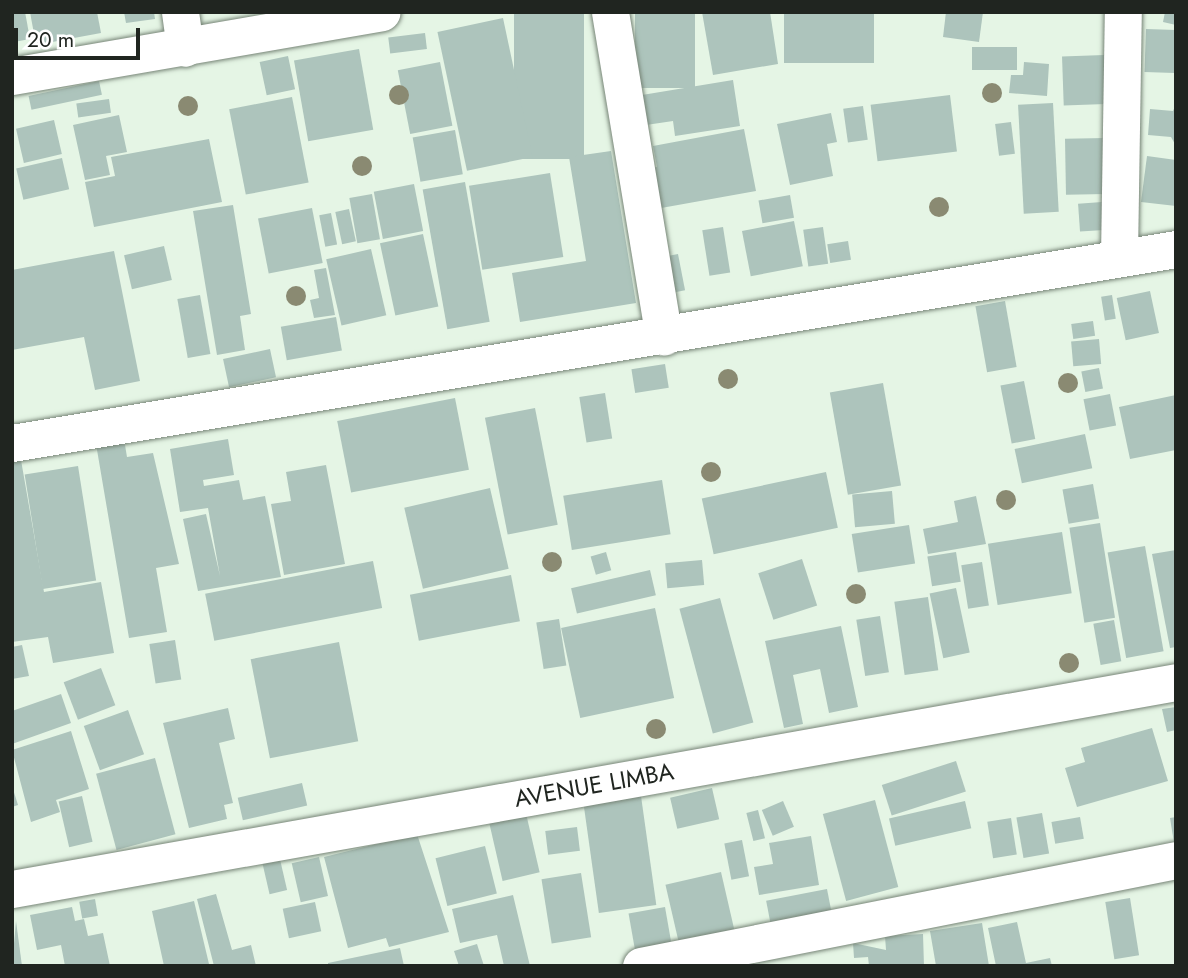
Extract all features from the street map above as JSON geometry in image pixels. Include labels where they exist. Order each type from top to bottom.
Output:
[{"type":"street","points":[[180,12],[185,48]]},
{"type":"street","points":[[12,76],[382,12]]},
{"type":"street","points":[[610,12],[664,337]]},
{"type":"street","points":[[1119,257],[1122,12]]},
{"type":"street","points":[[12,443],[664,337],[1176,248]]},
{"type":"street","name":"AVENUE LIMBA","points":[[12,889],[1176,682]]},
{"type":"street","points":[[641,966],[1176,860]]},
{"type":"building","points":[[12,12],[25,12],[30,39],[14,42]]},
{"type":"building","points":[[30,12],[97,12],[101,33],[36,45]]},
{"type":"building","points":[[124,12],[154,12],[155,19],[126,23]]},
{"type":"building","points":[[514,12],[584,12],[584,159],[514,159]]},
{"type":"building","points":[[635,12],[695,12],[695,88],[635,88]]},
{"type":"building","points":[[702,12],[770,12],[778,64],[713,75]]},
{"type":"building","points":[[784,12],[874,12],[874,63],[784,63]]},
{"type":"building","points":[[946,12],[983,12],[979,42],[943,37]]},
{"type":"building","points":[[1165,12],[1176,12],[1176,25],[1163,22]]},
{"type":"building","points":[[503,18],[533,157],[467,171],[437,32]]},
{"type":"building","points":[[1146,29],[1176,30],[1174,73],[1144,72]]},
{"type":"building","points":[[425,33],[427,49],[390,53],[388,38]]},
{"type":"building","points":[[972,47],[1017,47],[1017,70],[972,70]]},
{"type":"building","points":[[359,49],[373,130],[308,141],[294,60]]},
{"type":"building","points":[[1104,55],[1106,104],[1064,105],[1062,56]]},
{"type":"building","points":[[288,56],[295,89],[267,95],[260,62]]},
{"type":"building","points":[[440,62],[452,126],[410,134],[398,70]]},
{"type":"building","points":[[1024,62],[1049,64],[1047,96],[1009,93],[1011,75],[1023,75]]},
{"type":"building","points":[[733,80],[740,126],[675,136],[673,121],[646,125],[642,95]]},
{"type":"building","points":[[99,81],[102,95],[31,110],[29,96]]},
{"type":"building","points":[[950,95],[957,152],[878,161],[871,105]]},
{"type":"building","points":[[292,97],[309,182],[246,195],[229,109]]},
{"type":"building","points":[[109,99],[111,113],[78,117],[76,104]]},
{"type":"building","points":[[1053,103],[1059,212],[1024,214],[1018,105]]},
{"type":"building","points":[[1176,104],[1176,146],[1171,137],[1148,135],[1150,109],[1173,111]]},
{"type":"building","points":[[863,106],[868,140],[848,142],[843,109]]},
{"type":"building","points":[[831,113],[837,142],[827,144],[833,176],[790,185],[777,124]]},
{"type":"building","points":[[119,115],[127,152],[106,156],[110,175],[85,180],[73,125]]},
{"type":"building","points":[[54,120],[62,154],[24,163],[16,129]]},
{"type":"building","points":[[1011,122],[1015,154],[999,156],[995,124]]},
{"type":"building","points":[[744,129],[756,191],[650,210],[642,169],[657,167],[653,146]]},
{"type":"building","points":[[455,130],[463,174],[420,182],[413,137]]},
{"type":"building","points":[[1105,138],[1106,194],[1066,195],[1065,139]]},
{"type":"building","points":[[209,139],[222,202],[94,227],[85,182],[115,176],[111,157]]},
{"type":"building","points":[[611,151],[636,303],[520,322],[512,273],[586,261],[569,157]]},
{"type":"building","points":[[1147,156],[1176,160],[1176,206],[1141,202]]},
{"type":"building","points":[[62,158],[69,189],[23,200],[16,169]]},
{"type":"building","points":[[550,173],[563,257],[482,270],[469,186]]},
{"type":"building","points":[[465,182],[490,322],[447,329],[423,189]]},
{"type":"building","points":[[414,184],[423,231],[383,239],[374,192]]},
{"type":"building","points":[[372,194],[380,239],[357,243],[349,198]]},
{"type":"building","points":[[790,195],[794,218],[762,223],[758,201]]},
{"type":"building","points":[[1102,202],[1104,230],[1080,232],[1078,204]]},
{"type":"building","points":[[233,205],[251,314],[240,316],[245,350],[217,355],[193,211]]},
{"type":"building","points":[[312,208],[323,263],[269,273],[258,218]]},
{"type":"building","points":[[349,209],[356,241],[342,244],[335,212]]},
{"type":"building","points":[[331,213],[337,244],[325,247],[319,215]]},
{"type":"building","points":[[794,221],[803,266],[751,276],[742,231]]},
{"type":"building","points":[[723,227],[730,272],[709,276],[702,230]]},
{"type":"building","points":[[823,227],[828,264],[808,266],[803,230]]},
{"type":"building","points":[[423,234],[438,306],[395,316],[380,243]]},
{"type":"building","points":[[848,241],[851,260],[830,263],[827,244]]},
{"type":"building","points":[[164,246],[172,280],[132,289],[124,255]]},
{"type":"building","points":[[371,249],[386,315],[341,326],[326,259]]},
{"type":"building","points":[[114,251],[140,381],[95,390],[84,337],[12,350],[12,270]]},
{"type":"building","points":[[678,254],[685,290],[667,294],[660,257]]},
{"type":"building","points":[[326,268],[335,315],[314,318],[310,300],[319,298],[314,270]]},
{"type":"building","points":[[1150,291],[1159,333],[1126,340],[1117,298]]},
{"type":"building","points":[[200,295],[210,354],[188,358],[177,299]]},
{"type":"building","points":[[1112,295],[1116,319],[1105,320],[1101,297]]},
{"type":"building","points":[[1005,301],[1017,367],[987,372],[975,306]]},
{"type":"building","points":[[336,317],[342,350],[287,360],[281,327]]},
{"type":"building","points":[[1093,321],[1095,336],[1073,339],[1071,324]]},
{"type":"building","points":[[1099,339],[1101,364],[1073,366],[1071,341]]},
{"type":"building","points":[[270,349],[276,377],[229,387],[223,359]]},
{"type":"building","points":[[665,364],[669,388],[635,393],[631,369]]},
{"type":"building","points":[[1099,368],[1103,389],[1085,392],[1081,371]]},
{"type":"building","points":[[1024,381],[1035,439],[1012,443],[1000,386]]},
{"type":"building","points":[[883,383],[901,485],[848,495],[830,392]]},
{"type":"building","points":[[605,393],[612,438],[587,443],[579,397]]},
{"type":"building","points":[[1110,394],[1116,425],[1090,431],[1083,399]]},
{"type":"building","points":[[1176,395],[1176,450],[1130,459],[1119,407]]},
{"type":"building","points":[[455,398],[469,470],[351,493],[337,421]]},
{"type":"building","points":[[535,408],[558,525],[508,535],[485,418]]},
{"type":"building","points":[[1085,434],[1092,468],[1022,483],[1015,449]]},
{"type":"building","points":[[124,439],[127,457],[153,453],[179,564],[156,568],[167,632],[129,638],[96,444]]},
{"type":"building","points":[[228,439],[234,475],[203,480],[204,486],[239,480],[243,500],[265,496],[281,577],[198,591],[183,519],[206,514],[220,576],[208,508],[180,512],[170,449]]},
{"type":"building","points":[[21,460],[44,592],[101,582],[114,653],[53,663],[48,637],[12,642],[12,461]]},
{"type":"building","points":[[326,465],[345,564],[284,575],[271,504],[291,501],[286,472]]},
{"type":"building","points":[[78,466],[96,581],[43,589],[25,474]]},
{"type":"building","points":[[826,472],[838,528],[714,554],[702,498]]},
{"type":"building","points":[[662,480],[671,534],[572,550],[563,496]]},
{"type":"building","points":[[1093,484],[1099,518],[1069,524],[1062,489]]},
{"type":"building","points":[[490,488],[509,569],[423,589],[404,508]]},
{"type":"building","points":[[892,491],[895,524],[855,527],[852,494]]},
{"type":"building","points":[[976,496],[986,544],[928,554],[923,529],[958,522],[954,501]]},
{"type":"building","points":[[1100,523],[1115,618],[1084,623],[1069,528]]},
{"type":"building","points":[[909,525],[915,564],[858,573],[852,534]]},
{"type":"building","points":[[1062,532],[1072,593],[998,605],[988,544]]},
{"type":"building","points":[[1145,546],[1164,651],[1126,658],[1108,553]]},
{"type":"building","points":[[1176,550],[1176,647],[1170,648],[1152,554]]},
{"type":"building","points":[[606,552],[611,570],[596,575],[591,556]]},
{"type":"building","points":[[956,552],[961,582],[932,586],[927,557]]},
{"type":"building","points":[[802,559],[817,606],[773,620],[758,573]]},
{"type":"building","points":[[702,560],[704,585],[667,588],[665,563]]},
{"type":"building","points":[[373,561],[382,608],[214,641],[205,594]]},
{"type":"building","points":[[982,562],[989,605],[968,609],[961,565]]},
{"type":"building","points":[[650,570],[656,595],[577,614],[571,588]]},
{"type":"building","points":[[511,575],[520,621],[419,641],[410,595]]},
{"type":"building","points":[[956,588],[970,653],[943,658],[930,594]]},
{"type":"building","points":[[928,597],[938,670],[905,675],[894,602]]},
{"type":"building","points":[[720,598],[753,723],[713,733],[679,609]]},
{"type":"building","points":[[655,608],[674,698],[580,718],[561,628]]},
{"type":"building","points":[[880,616],[889,672],[865,676],[856,620]]},
{"type":"building","points":[[559,619],[566,665],[544,669],[536,623]]},
{"type":"building","points":[[1114,620],[1121,661],[1101,665],[1093,624]]},
{"type":"building","points":[[841,626],[858,707],[829,713],[820,669],[793,675],[803,724],[784,728],[765,641]]},
{"type":"building","points":[[175,640],[181,680],[156,684],[149,644]]},
{"type":"building","points":[[339,642],[358,741],[270,758],[251,659]]},
{"type":"building","points":[[22,645],[29,676],[12,679],[12,647]]},
{"type":"building","points":[[101,668],[115,705],[78,720],[64,682]]},
{"type":"building","points":[[61,694],[71,723],[12,744],[12,711]]},
{"type":"building","points":[[1176,707],[1176,730],[1167,732],[1162,709]]},
{"type":"building","points":[[228,708],[235,739],[219,743],[233,803],[224,805],[227,819],[189,828],[163,723]]},
{"type":"building","points":[[128,710],[144,754],[100,770],[84,726]]},
{"type":"building","points":[[1152,728],[1168,781],[1077,807],[1065,768],[1085,762],[1081,748]]},
{"type":"building","points":[[71,731],[89,789],[56,800],[60,812],[31,822],[12,750]]},
{"type":"building","points":[[155,758],[175,834],[117,850],[96,774]]},
{"type":"building","points":[[956,761],[966,791],[892,816],[882,785]]},
{"type":"building","points":[[302,783],[307,805],[243,820],[238,798]]},
{"type":"building","points":[[12,786],[18,805],[12,807]]},
{"type":"building","points":[[712,788],[719,819],[677,829],[670,798]]},
{"type":"building","points":[[82,796],[93,842],[69,847],[59,801]]},
{"type":"building","points":[[641,796],[656,905],[599,913],[584,804]]},
{"type":"building","points":[[875,800],[898,887],[846,901],[823,814]]},
{"type":"building","points":[[783,801],[794,827],[773,836],[762,810]]},
{"type":"building","points":[[965,801],[971,828],[895,846],[889,819]]},
{"type":"building","points":[[525,809],[540,872],[503,881],[488,818]]},
{"type":"building","points":[[758,810],[765,838],[753,841],[746,813]]},
{"type":"building","points":[[1042,813],[1049,853],[1024,858],[1016,818]]},
{"type":"building","points":[[1080,817],[1084,839],[1055,844],[1051,822]]},
{"type":"building","points":[[1176,817],[1176,843],[1174,843],[1170,818]]},
{"type":"building","points":[[1011,818],[1017,855],[993,858],[987,822]]},
{"type":"building","points":[[577,827],[580,851],[548,855],[545,831]]},
{"type":"building","points":[[417,834],[449,932],[389,947],[386,938],[348,948],[324,857]]},
{"type":"building","points":[[811,836],[819,885],[759,895],[754,867],[773,864],[769,843]]},
{"type":"building","points":[[742,840],[749,876],[731,880],[724,843]]},
{"type":"building","points":[[485,846],[497,894],[447,906],[436,858]]},
{"type":"building","points":[[279,855],[287,890],[270,894],[261,859]]},
{"type":"building","points":[[319,857],[328,896],[301,902],[292,863]]},
{"type":"building","points":[[721,872],[735,933],[680,946],[665,885]]},
{"type":"building","points":[[581,873],[591,937],[552,943],[541,879]]},
{"type":"building","points":[[827,889],[834,924],[773,936],[766,901]]},
{"type":"building","points":[[216,894],[232,950],[251,945],[256,966],[214,966],[197,899]]},
{"type":"building","points":[[513,895],[530,966],[504,966],[497,935],[460,943],[452,909]]},
{"type":"building","points":[[1130,898],[1139,955],[1114,959],[1105,902]]},
{"type":"building","points":[[95,899],[98,916],[82,919],[79,902]]},
{"type":"building","points":[[194,901],[209,964],[164,966],[152,911]]},
{"type":"building","points":[[315,902],[321,931],[289,938],[283,909]]},
{"type":"building","points":[[72,907],[75,921],[84,919],[88,936],[103,933],[110,966],[65,966],[61,945],[37,950],[30,915]]},
{"type":"building","points":[[665,907],[672,947],[636,954],[629,913]]},
{"type":"building","points":[[16,921],[22,966],[12,966]]},
{"type":"building","points":[[1017,922],[1026,963],[1050,958],[1052,966],[996,966],[988,928]]},
{"type":"building","points":[[982,923],[989,966],[936,966],[930,931]]},
{"type":"building","points":[[923,934],[924,966],[869,966],[868,957],[854,958],[853,943],[886,950],[885,936]]},
{"type":"building","points":[[477,944],[484,966],[459,966],[454,951]]},
{"type":"building","points":[[400,948],[404,966],[328,966],[328,963]]}]
